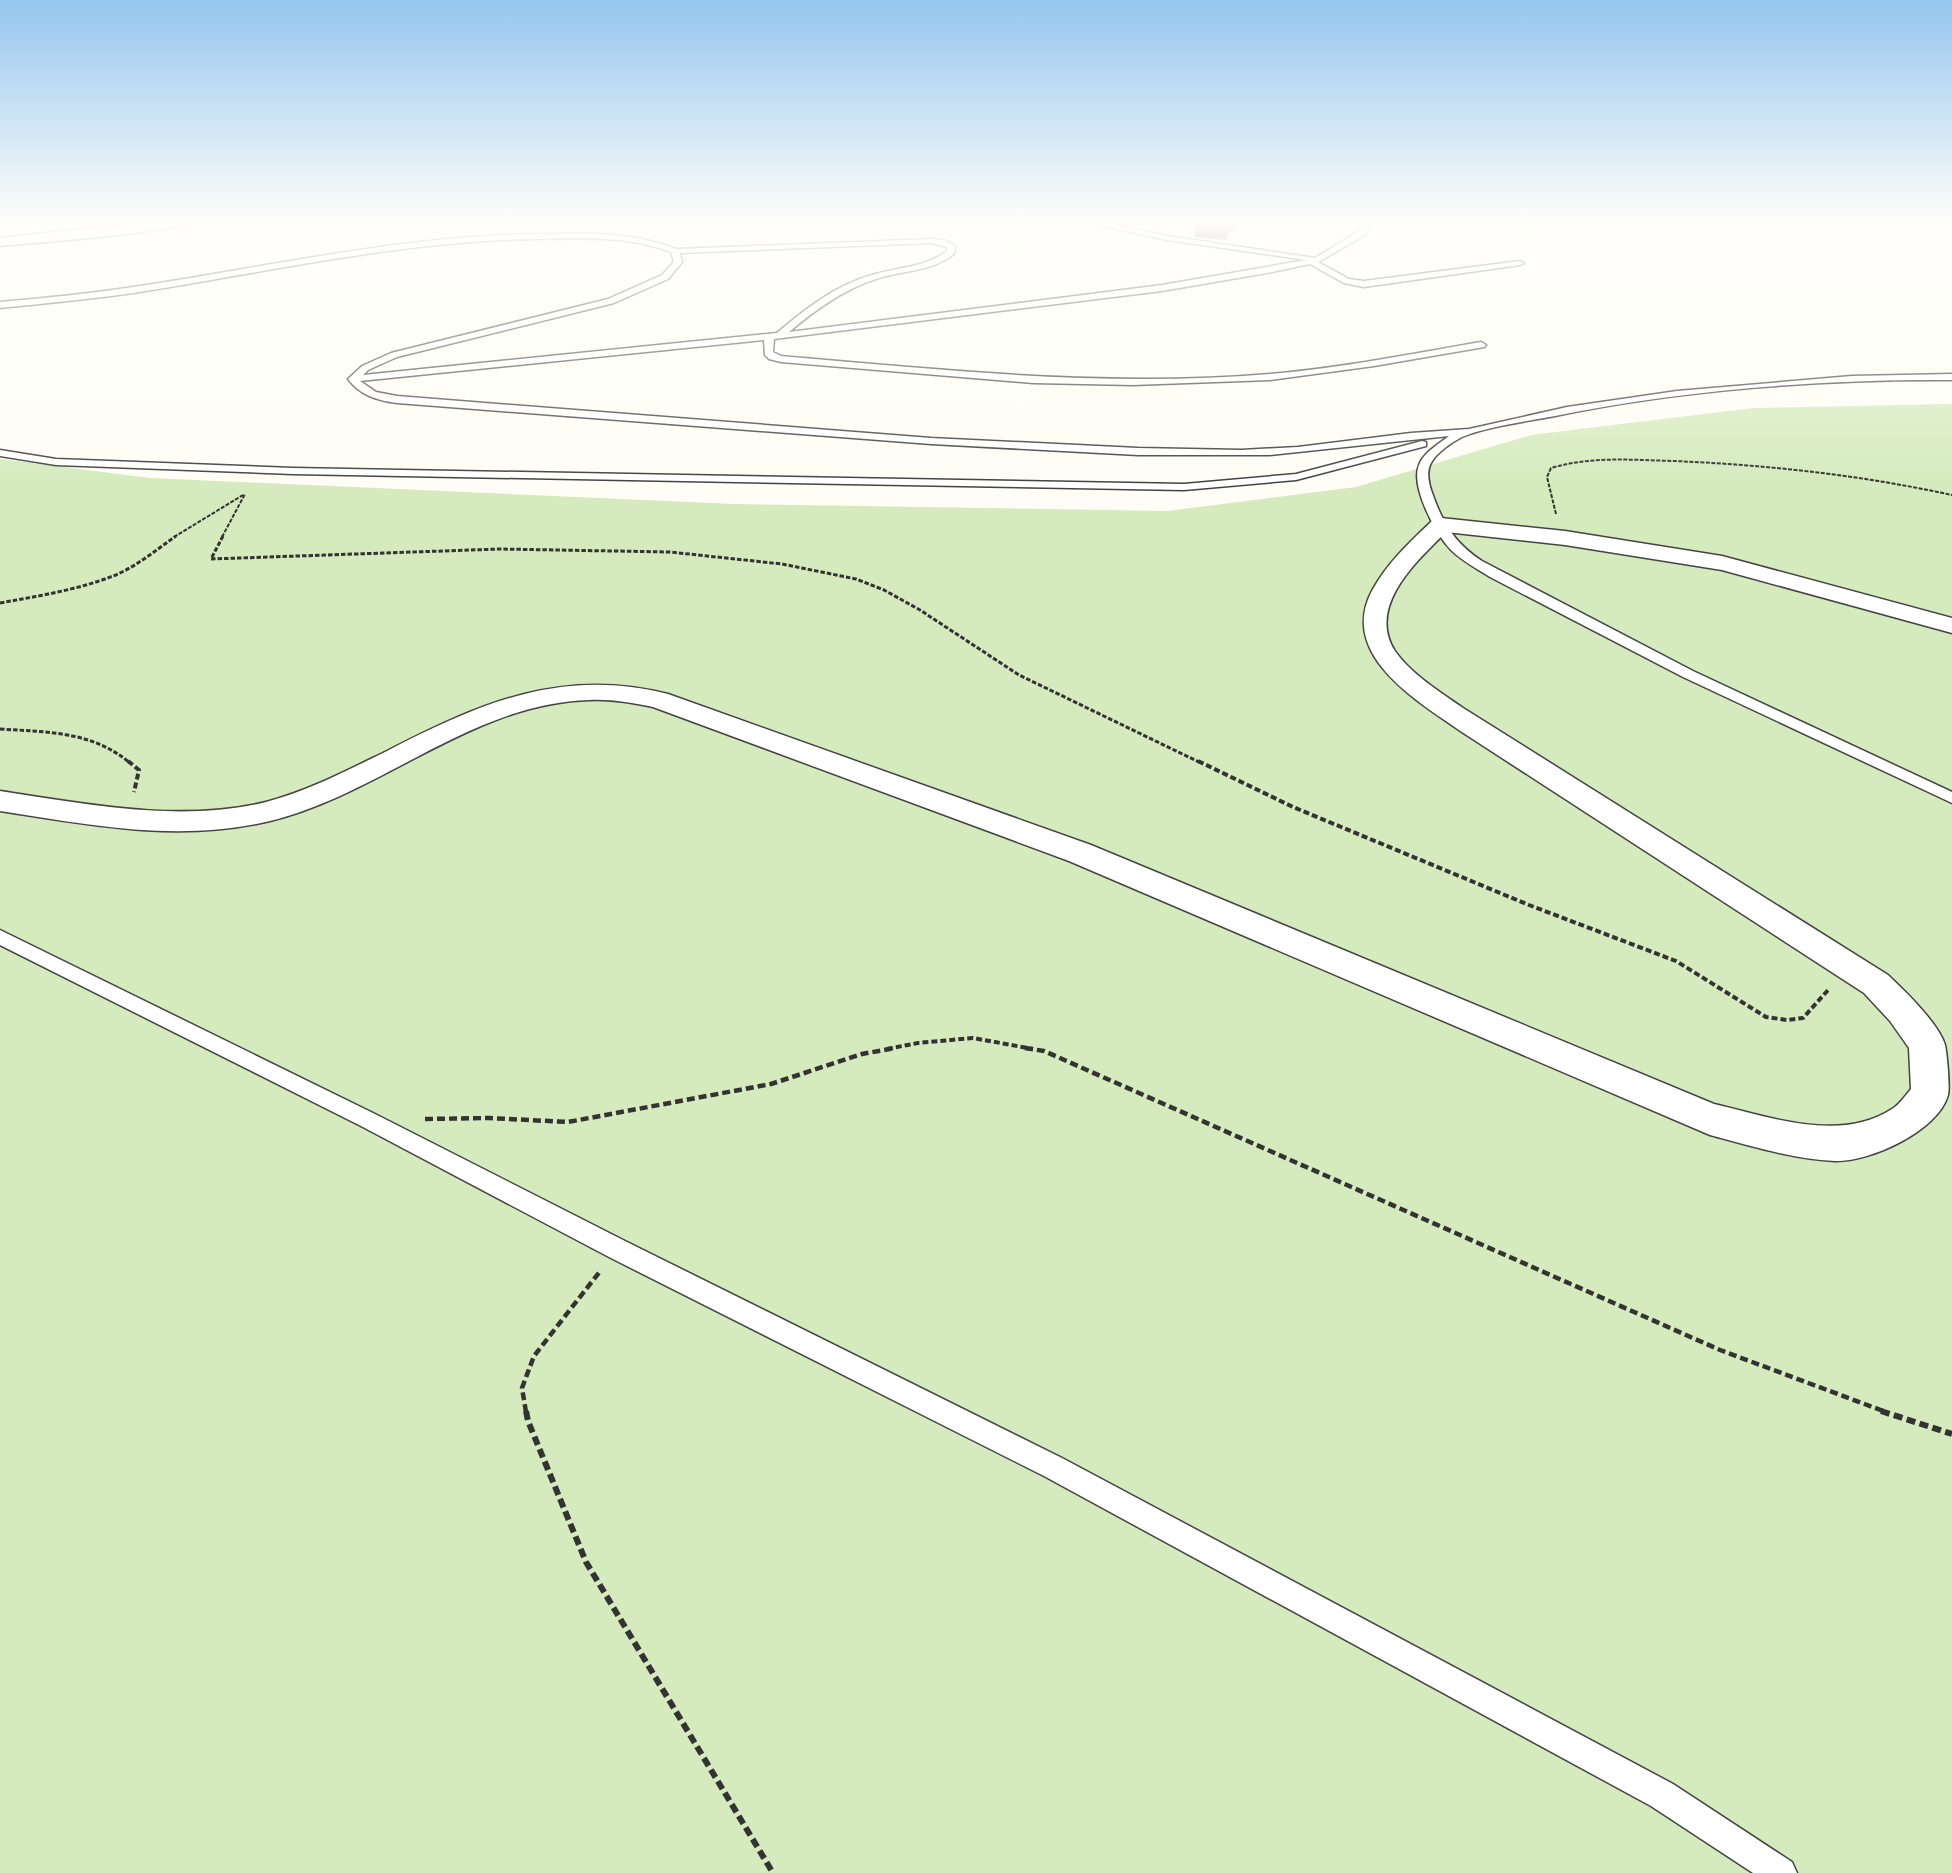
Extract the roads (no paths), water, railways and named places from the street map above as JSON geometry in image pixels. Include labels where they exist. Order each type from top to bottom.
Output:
[{"type":"street","points":[[0,801],[127,819],[183,822],[224,819],[269,811],[317,796],[444,732],[510,705],[549,695],[583,691],[621,693],[658,700],[1080,853],[1710,1119],[1773,1135],[1837,1144],[1876,1136],[1907,1120],[1930,1094],[1927,1046],[1902,1011],[1883,991],[1850,966],[1473,727],[1412,683],[1388,659],[1377,638],[1375,614],[1377,600],[1413,554],[1441,525],[1565,538],[1744,568],[1952,626]]},
{"type":"lane","points":[[353,379],[365,368],[394,355],[584,306]]},
{"type":"lane","points":[[818,306],[774,336],[768,353],[772,357],[1082,382],[1270,377],[1481,345]]},
{"type":"lane","points":[[353,379],[774,336],[1013,306]]},
{"type":"lane","points":[[0,453],[56,462],[292,471],[1184,487],[1296,477],[1529,416],[1624,400],[1899,376],[1952,377]]},
{"type":"lane","points":[[353,379],[359,389],[376,395],[414,401],[807,432],[1097,449],[1272,452],[1429,434],[1463,433]]},
{"type":"lane","points":[[1463,433],[1431,456],[1424,465],[1422,474],[1428,501],[1450,543],[1466,556],[1494,574],[1688,674],[1952,798]]},
{"type":"lane","points":[[0,937],[368,1120],[617,1249],[1053,1467],[1662,1795],[1781,1873]]}]
